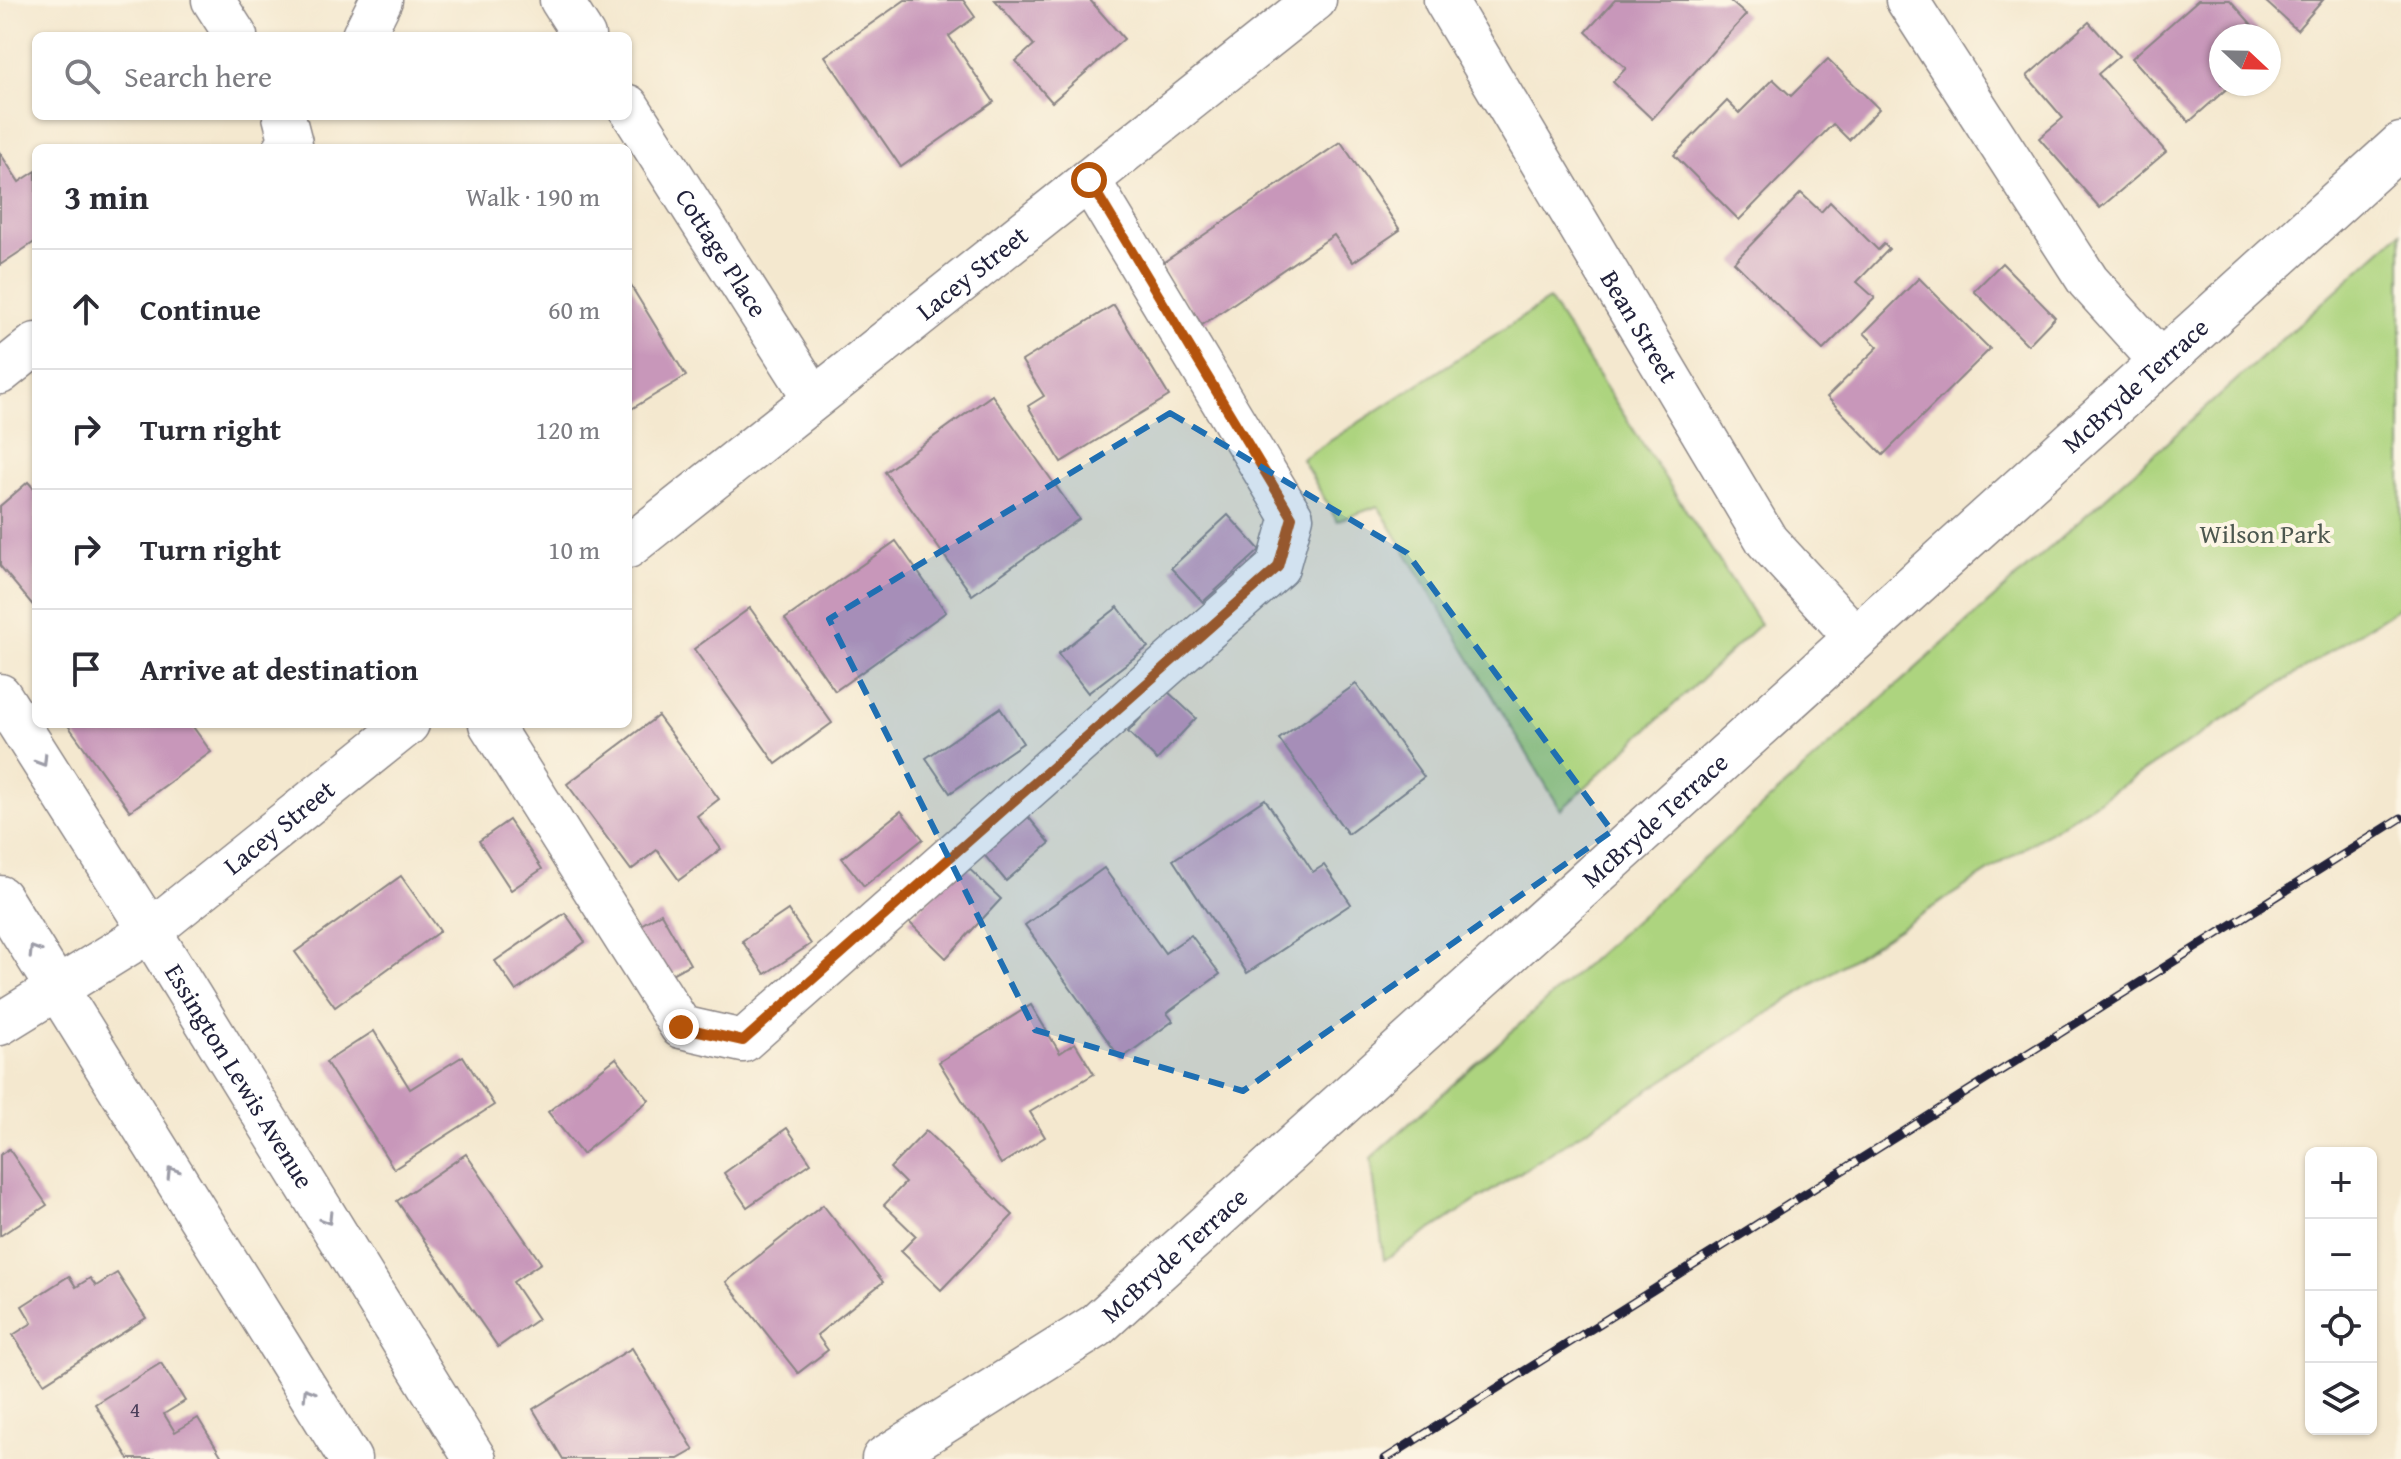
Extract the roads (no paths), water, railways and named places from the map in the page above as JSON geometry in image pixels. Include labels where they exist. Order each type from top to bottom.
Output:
[{"type":"main road","name":"McBryde Terrace","points":[[884,1459],[1096,1326],[2401,145]]},
{"type":"street","points":[[213,0],[233,32]]},
{"type":"street","points":[[365,32],[381,0]]},
{"type":"street","points":[[561,0],[581,32]]},
{"type":"street","name":"Lacey Street","points":[[632,544],[1315,0]]},
{"type":"street","name":"Bean Street","points":[[1445,0],[1767,541],[1856,638]]},
{"type":"street","points":[[1908,0],[2088,281],[2161,362]]},
{"type":"street","name":"Cottage Place","points":[[632,112],[814,398]]},
{"type":"street","points":[[285,120],[290,144]]},
{"type":"street","points":[[493,728],[681,1027],[743,1041],[1278,567],[1292,517],[1089,180]]},
{"type":"street","points":[[0,373],[32,347]]},
{"type":"street","name":"Essington Lewis Avenue","points":[[0,695],[150,931],[475,1459]]},
{"type":"street","name":"Lacey Street","points":[[0,1024],[150,931],[403,728]]},
{"type":"street","points":[[0,897],[350,1459]]},
{"type":"railway","points":[[1385,1459],[2401,818]]},
{"type":"park label","name":"Wilson Park","points":[[2265,534]]}]
